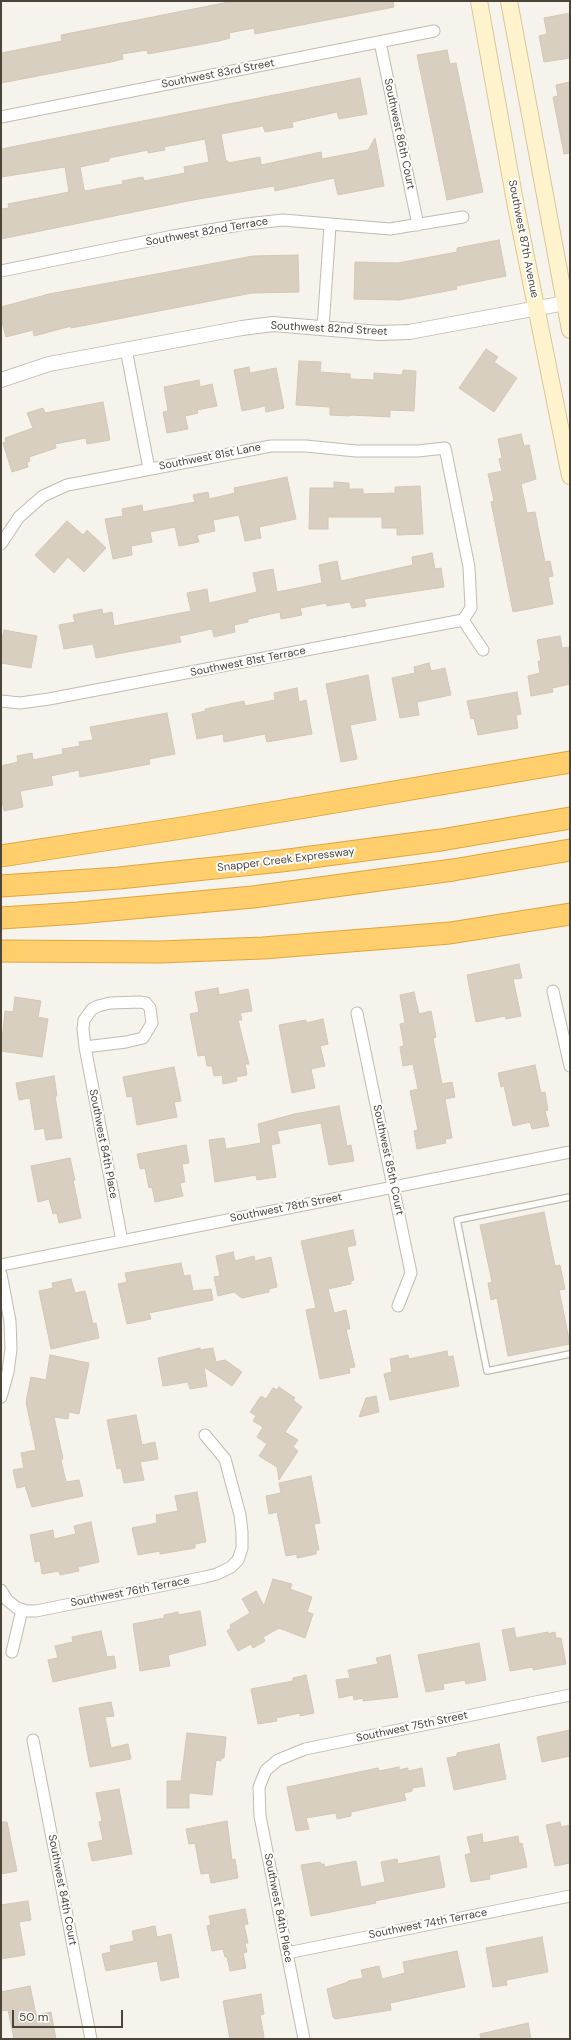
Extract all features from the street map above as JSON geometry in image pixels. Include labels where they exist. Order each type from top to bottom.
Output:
[{"type":"highway","points":[[1,856],[188,827],[566,760]]},
{"type":"highway","name":"Snapper Creek Expressway","points":[[1,886],[134,876],[281,861],[441,840],[570,818]]},
{"type":"highway","points":[[1,918],[253,897],[453,870],[570,850]]},
{"type":"highway","points":[[1,951],[160,952],[262,948],[450,933],[570,914]]},
{"type":"main road","name":"Southwest 87th Avenue","points":[[479,1],[536,309],[570,476]]},
{"type":"main road","points":[[509,1],[568,303],[570,330]]},
{"type":"street","name":"Southwest 83rd Street","points":[[1,117],[434,31]]},
{"type":"street","name":"Southwest 86th Court","points":[[380,42],[418,225]]},
{"type":"street","name":"Southwest 82nd Terrace","points":[[1,271],[180,235],[246,224],[283,220],[330,226],[377,229],[418,225],[463,217]]},
{"type":"street","points":[[323,328],[330,226]]},
{"type":"street","name":"Southwest 82nd Street","points":[[1,380],[49,364],[259,325],[273,324],[379,333],[409,332],[568,303]]},
{"type":"street","points":[[126,349],[149,469]]},
{"type":"street","name":"Southwest 81st Lane","points":[[1,544],[19,517],[43,496],[54,490],[78,483],[272,446],[306,446],[356,451],[418,451],[445,448],[463,530],[470,578],[471,608],[463,620]]},
{"type":"street","points":[[463,620],[483,650]]},
{"type":"street","name":"Southwest 81st Terrace","points":[[1,700],[32,702],[463,620]]},
{"type":"street","points":[[553,991],[570,1066]]},
{"type":"street","name":"Southwest 84th Place","points":[[85,1047],[126,1042],[143,1038],[152,1023],[150,1008],[146,1003],[140,1002],[110,1003],[98,1006],[92,1010],[84,1020],[83,1029],[85,1047],[122,1241]]},
{"type":"street","name":"Southwest 85th Court","points":[[357,1013],[394,1187],[410,1273],[398,1306]]},
{"type":"street","name":"Southwest 78th Street","points":[[1,1265],[570,1152]]},
{"type":"street","points":[[1,1274],[10,1321],[11,1349],[8,1372],[1,1397]]},
{"type":"street","name":"Southwest 76th Terrace","points":[[22,1610],[46,1609],[205,1578],[224,1571],[235,1563],[242,1548],[242,1532],[233,1487],[225,1459],[205,1435]]},
{"type":"street","points":[[1,1590],[12,1605],[22,1610],[12,1652]]},
{"type":"street","name":"Southwest 75th Street","points":[[262,1776],[271,1765],[278,1760],[304,1749],[570,1695]]},
{"type":"street","name":"Southwest 84th Court","points":[[34,1740],[91,2039]]},
{"type":"street","name":"Southwest 84th Place","points":[[262,1776],[258,1795],[260,1816],[304,2039]]},
{"type":"street","name":"Southwest 74th Terrace","points":[[287,1953],[570,1896]]},
{"type":"lane","points":[[570,1197],[457,1220],[487,1371],[570,1354]]},
{"type":"building","points":[[234,1],[393,1],[394,7],[255,34],[254,28],[229,33],[230,38],[219,41],[148,54],[147,50],[122,54],[123,59],[111,62],[1,83],[1,53],[62,41],[61,35]]},
{"type":"building","points":[[570,13],[570,58],[544,62],[539,36],[547,34],[544,18]]},
{"type":"building","points":[[447,50],[450,64],[456,63],[483,192],[447,200],[417,55]]},
{"type":"building","points":[[360,78],[367,114],[339,119],[337,112],[292,122],[293,127],[265,132],[263,126],[221,134],[226,161],[228,161],[228,163],[260,157],[261,165],[321,152],[322,159],[368,150],[375,138],[384,186],[338,195],[334,178],[275,191],[274,186],[188,201],[1,239],[1,209],[9,208],[8,204],[69,192],[65,167],[1,177],[1,149]],"holes":[[[205,139],[209,162],[184,167],[185,173],[144,181],[143,177],[122,181],[123,184],[85,191],[80,167],[109,161],[109,158],[148,150],[148,153],[165,150],[164,147]]]},
{"type":"building","points":[[570,82],[570,153],[564,154],[553,97],[558,96],[556,85]]},
{"type":"building","points":[[499,240],[506,276],[456,286],[457,289],[400,300],[354,299],[355,262],[398,263],[457,252],[457,248]]},
{"type":"building","points":[[298,255],[299,292],[252,293],[71,328],[71,326],[34,336],[33,330],[6,337],[1,318],[1,307],[49,294],[253,256]]},
{"type":"building","points":[[486,349],[498,357],[494,362],[517,378],[494,412],[459,388]]},
{"type":"building","points":[[299,361],[321,362],[320,372],[350,374],[350,379],[374,380],[374,373],[402,375],[403,370],[416,371],[414,411],[390,410],[390,417],[330,415],[330,407],[296,405]]},
{"type":"building","points":[[249,367],[250,373],[276,368],[284,408],[266,412],[265,406],[242,411],[234,370]]},
{"type":"building","points":[[199,380],[200,387],[212,384],[217,406],[197,410],[198,413],[185,416],[188,429],[167,433],[163,412],[168,411],[164,387]]},
{"type":"building","points":[[103,402],[110,440],[87,444],[86,438],[55,444],[56,448],[29,457],[30,461],[27,462],[28,467],[12,472],[3,443],[6,442],[5,438],[33,428],[27,413],[43,408],[45,413]]},
{"type":"building","points":[[521,434],[524,446],[529,445],[536,479],[521,484],[527,513],[535,512],[545,562],[550,561],[553,576],[548,577],[553,604],[513,612],[491,502],[494,501],[488,474],[502,471],[499,459],[502,458],[498,439]]},
{"type":"building","points":[[287,477],[296,519],[259,527],[261,538],[245,541],[239,515],[213,520],[215,531],[197,535],[199,542],[179,546],[175,527],[150,532],[152,542],[131,546],[132,555],[113,559],[105,519],[123,516],[122,509],[142,505],[143,512],[195,502],[193,495],[208,492],[209,499],[235,493],[234,488]]},
{"type":"building","points":[[334,482],[349,483],[349,489],[363,489],[363,494],[395,493],[395,487],[420,486],[423,534],[397,535],[397,528],[382,528],[382,517],[328,517],[328,529],[309,529],[310,488],[334,488]]},
{"type":"building","points":[[67,521],[83,535],[87,530],[106,548],[84,572],[68,557],[54,573],[35,555]]},
{"type":"building","points":[[432,553],[435,569],[441,568],[444,587],[364,599],[366,606],[352,608],[350,602],[327,606],[326,603],[300,608],[302,615],[281,619],[280,612],[248,619],[248,622],[234,625],[235,632],[214,637],[212,629],[179,636],[181,642],[96,658],[93,644],[64,649],[59,625],[75,622],[73,615],[102,609],[103,614],[112,612],[114,626],[191,611],[187,593],[207,589],[209,603],[257,592],[253,573],[273,569],[277,592],[322,583],[319,565],[337,561],[341,581],[413,565],[412,557]]},
{"type":"building","points":[[4,630],[37,636],[31,668],[1,663],[1,635],[3,636]]},
{"type":"building","points":[[560,636],[562,648],[569,647],[570,684],[552,688],[553,692],[531,696],[528,676],[540,673],[538,661],[541,661],[537,640]]},
{"type":"building","points":[[429,663],[431,671],[445,668],[451,695],[417,702],[419,715],[400,718],[392,678],[415,673],[414,667]]},
{"type":"building","points":[[368,675],[376,720],[350,725],[357,759],[341,762],[326,684]]},
{"type":"building","points":[[297,688],[299,702],[306,700],[312,734],[267,742],[265,734],[224,742],[223,734],[197,739],[192,714],[206,711],[205,709],[244,701],[245,706],[275,700],[274,693]]},
{"type":"building","points":[[517,692],[521,714],[516,715],[518,728],[478,735],[474,718],[471,719],[467,701]]},
{"type":"building","points":[[167,713],[175,754],[149,759],[150,764],[80,777],[79,770],[51,776],[53,785],[20,791],[23,807],[4,811],[1,795],[1,766],[18,762],[17,756],[32,753],[33,760],[63,754],[62,749],[80,746],[79,742],[93,740],[90,727]]},
{"type":"building","points":[[519,964],[522,978],[513,979],[521,1016],[506,1019],[505,1016],[476,1022],[467,975]]},
{"type":"building","points":[[218,988],[219,995],[248,989],[252,1011],[240,1013],[242,1020],[238,1020],[249,1064],[245,1064],[247,1075],[236,1077],[237,1081],[223,1084],[222,1075],[214,1076],[212,1066],[207,1066],[205,1055],[198,1056],[190,1014],[199,1012],[195,992]]},
{"type":"building","points":[[414,992],[419,1014],[431,1011],[436,1037],[433,1038],[442,1084],[452,1082],[455,1097],[445,1099],[452,1138],[445,1139],[446,1143],[417,1149],[414,1131],[418,1130],[410,1091],[418,1089],[413,1064],[403,1066],[400,1047],[404,1046],[400,1024],[405,1023],[400,995]]},
{"type":"building","points":[[15,997],[41,1001],[38,1017],[48,1019],[42,1057],[1,1051],[5,1011],[13,1012]]},
{"type":"building","points":[[323,1019],[328,1044],[320,1046],[325,1066],[311,1069],[315,1088],[292,1093],[279,1025],[306,1020],[306,1023]]},
{"type":"building","points":[[535,1065],[541,1093],[545,1092],[548,1110],[545,1111],[549,1126],[532,1129],[530,1122],[513,1126],[504,1086],[501,1087],[498,1073]]},
{"type":"building","points":[[174,1067],[181,1101],[174,1102],[177,1117],[137,1125],[132,1096],[127,1097],[123,1077]]},
{"type":"building","points":[[54,1076],[57,1096],[55,1096],[62,1138],[46,1140],[44,1128],[35,1130],[30,1098],[19,1100],[16,1083]]},
{"type":"building","points":[[339,1106],[347,1146],[351,1145],[354,1161],[329,1165],[321,1123],[277,1131],[280,1143],[271,1145],[276,1177],[257,1180],[256,1175],[215,1182],[209,1140],[224,1138],[226,1149],[261,1143],[258,1124],[294,1114]]},
{"type":"building","points":[[186,1145],[189,1163],[182,1164],[185,1182],[180,1183],[183,1196],[155,1202],[152,1187],[149,1188],[145,1168],[140,1169],[137,1154]]},
{"type":"building","points":[[70,1158],[81,1218],[59,1223],[57,1213],[53,1214],[49,1199],[38,1202],[31,1166]]},
{"type":"building","points":[[544,1212],[555,1266],[560,1265],[565,1289],[559,1290],[570,1344],[508,1356],[497,1298],[491,1300],[488,1283],[492,1282],[480,1225]]},
{"type":"building","points":[[353,1230],[356,1245],[347,1247],[354,1280],[351,1281],[351,1284],[328,1289],[334,1313],[346,1310],[350,1329],[346,1329],[355,1367],[349,1368],[350,1373],[320,1379],[306,1310],[316,1308],[301,1241]]},
{"type":"building","points":[[233,1252],[235,1261],[254,1256],[255,1261],[271,1257],[277,1287],[269,1289],[269,1292],[242,1298],[234,1292],[218,1296],[214,1277],[220,1276],[216,1256]]},
{"type":"building","points":[[181,1263],[184,1276],[190,1275],[193,1291],[211,1289],[213,1300],[149,1313],[151,1319],[127,1324],[118,1284],[127,1282],[125,1273]]},
{"type":"building","points":[[71,1279],[75,1293],[85,1291],[93,1324],[96,1323],[99,1338],[51,1349],[39,1291],[53,1288],[52,1283]]},
{"type":"building","points":[[200,1348],[200,1350],[213,1348],[216,1362],[225,1360],[242,1372],[232,1386],[204,1367],[207,1386],[190,1389],[188,1382],[163,1386],[158,1358]]},
{"type":"building","points":[[447,1351],[448,1357],[453,1356],[459,1386],[390,1400],[384,1374],[392,1372],[390,1359],[408,1355],[409,1359]]},
{"type":"building","points":[[50,1355],[89,1363],[79,1414],[69,1412],[68,1419],[54,1417],[63,1459],[61,1460],[66,1482],[79,1480],[83,1496],[32,1507],[25,1486],[17,1488],[13,1470],[24,1468],[21,1453],[36,1450],[26,1402],[31,1377],[46,1380]]},
{"type":"building","points":[[279,1387],[295,1398],[293,1400],[302,1407],[285,1432],[298,1440],[293,1447],[298,1451],[279,1480],[277,1467],[259,1456],[267,1444],[257,1437],[263,1427],[253,1421],[256,1416],[250,1412],[261,1396],[266,1399],[273,1388],[277,1390]]},
{"type":"building","points":[[376,1396],[379,1412],[359,1417],[366,1398]]},
{"type":"building","points":[[136,1415],[142,1445],[155,1442],[158,1459],[140,1462],[144,1480],[124,1483],[121,1468],[117,1469],[107,1420]]},
{"type":"building","points":[[311,1476],[320,1523],[314,1524],[319,1550],[316,1550],[316,1554],[297,1558],[297,1554],[286,1556],[277,1512],[269,1514],[266,1496],[281,1493],[279,1483]]},
{"type":"building","points":[[197,1492],[206,1542],[195,1544],[195,1548],[160,1554],[160,1551],[138,1555],[132,1528],[157,1523],[156,1515],[178,1511],[175,1496]]},
{"type":"building","points":[[91,1522],[99,1562],[78,1567],[79,1571],[60,1575],[59,1571],[42,1574],[40,1561],[35,1562],[30,1535],[53,1530],[54,1539],[76,1534],[74,1526]]},
{"type":"building","points":[[273,1579],[292,1584],[290,1589],[312,1597],[307,1612],[313,1614],[305,1638],[279,1628],[263,1637],[265,1641],[253,1648],[251,1644],[238,1651],[227,1631],[231,1628],[230,1625],[250,1613],[242,1599],[256,1591],[264,1606]]},
{"type":"building","points":[[200,1611],[206,1645],[168,1655],[170,1666],[140,1671],[133,1624],[164,1618],[164,1615],[178,1612],[178,1615]]},
{"type":"building","points":[[514,1628],[516,1638],[555,1632],[556,1638],[561,1638],[566,1664],[533,1670],[533,1667],[510,1671],[502,1630]]},
{"type":"building","points":[[101,1631],[107,1657],[114,1656],[116,1668],[53,1682],[48,1660],[58,1658],[55,1646],[73,1642],[72,1637]]},
{"type":"building","points":[[479,1643],[486,1680],[466,1684],[465,1680],[443,1684],[444,1689],[426,1692],[418,1655]]},
{"type":"building","points":[[390,1655],[398,1697],[363,1701],[363,1698],[354,1700],[353,1695],[339,1698],[336,1680],[350,1678],[348,1670],[378,1664],[376,1658]]},
{"type":"building","points":[[306,1675],[314,1713],[300,1716],[300,1713],[276,1718],[277,1721],[258,1724],[251,1689],[293,1681],[293,1678]]},
{"type":"building","points":[[111,1702],[114,1716],[105,1717],[111,1748],[128,1744],[131,1759],[90,1767],[79,1708]]},
{"type":"building","points":[[570,1730],[570,1756],[542,1762],[537,1737]]},
{"type":"building","points":[[187,1733],[226,1737],[224,1758],[221,1758],[221,1761],[216,1760],[212,1795],[191,1793],[189,1794],[189,1808],[167,1808],[167,1781],[181,1781]]},
{"type":"building","points":[[499,1744],[506,1779],[454,1790],[447,1758],[457,1756],[457,1753]]},
{"type":"building","points":[[399,1767],[399,1770],[408,1768],[408,1771],[422,1768],[425,1786],[412,1788],[412,1791],[404,1793],[406,1800],[351,1812],[351,1816],[337,1819],[336,1813],[306,1818],[309,1829],[296,1831],[287,1787],[378,1768],[379,1771]]},
{"type":"building","points":[[119,1789],[132,1854],[92,1861],[88,1843],[103,1840],[99,1822],[102,1821],[96,1793]]},
{"type":"building","points":[[227,1821],[232,1860],[235,1859],[238,1878],[211,1883],[209,1873],[201,1874],[195,1843],[189,1844],[186,1829]]},
{"type":"building","points":[[1,1822],[7,1822],[17,1871],[1,1874]]},
{"type":"building","points":[[560,1822],[561,1827],[570,1825],[570,1863],[555,1866],[546,1825]]},
{"type":"building","points":[[482,1834],[483,1843],[518,1836],[519,1844],[522,1843],[527,1867],[489,1875],[490,1879],[471,1882],[465,1855],[471,1853],[467,1837]]},
{"type":"building","points":[[439,1856],[445,1887],[311,1916],[301,1865],[320,1862],[321,1864],[324,1864],[325,1867],[356,1861],[361,1887],[385,1882],[381,1862],[397,1859],[398,1864]]},
{"type":"building","points":[[28,1901],[31,1920],[19,1922],[25,1955],[1,1959],[1,1905]]},
{"type":"building","points":[[245,1909],[248,1924],[244,1925],[248,1943],[245,1943],[247,1952],[243,1953],[246,1968],[230,1971],[227,1957],[225,1957],[223,1949],[212,1951],[207,1926],[211,1925],[209,1916]]},
{"type":"building","points":[[155,1926],[157,1937],[171,1934],[179,1977],[161,1981],[157,1961],[106,1971],[102,1954],[111,1952],[110,1946],[134,1941],[132,1931]]},
{"type":"building","points":[[542,1937],[548,1972],[506,1980],[507,1985],[493,1987],[486,1948]]},
{"type":"building","points":[[457,1951],[465,1987],[390,2003],[391,2010],[335,2019],[333,2017],[327,1989],[348,1981],[363,1978],[361,1970],[379,1966],[382,1979],[405,1973],[403,1962]]},
{"type":"building","points":[[30,1986],[36,2015],[51,2012],[56,2039],[14,2039],[8,2010],[1,2011],[1,1992]]},
{"type":"building","points":[[261,1994],[264,2014],[260,2015],[264,2037],[262,2039],[230,2039],[223,2001]]},
{"type":"building","points":[[528,2023],[531,2039],[481,2039],[480,2034]]}]
